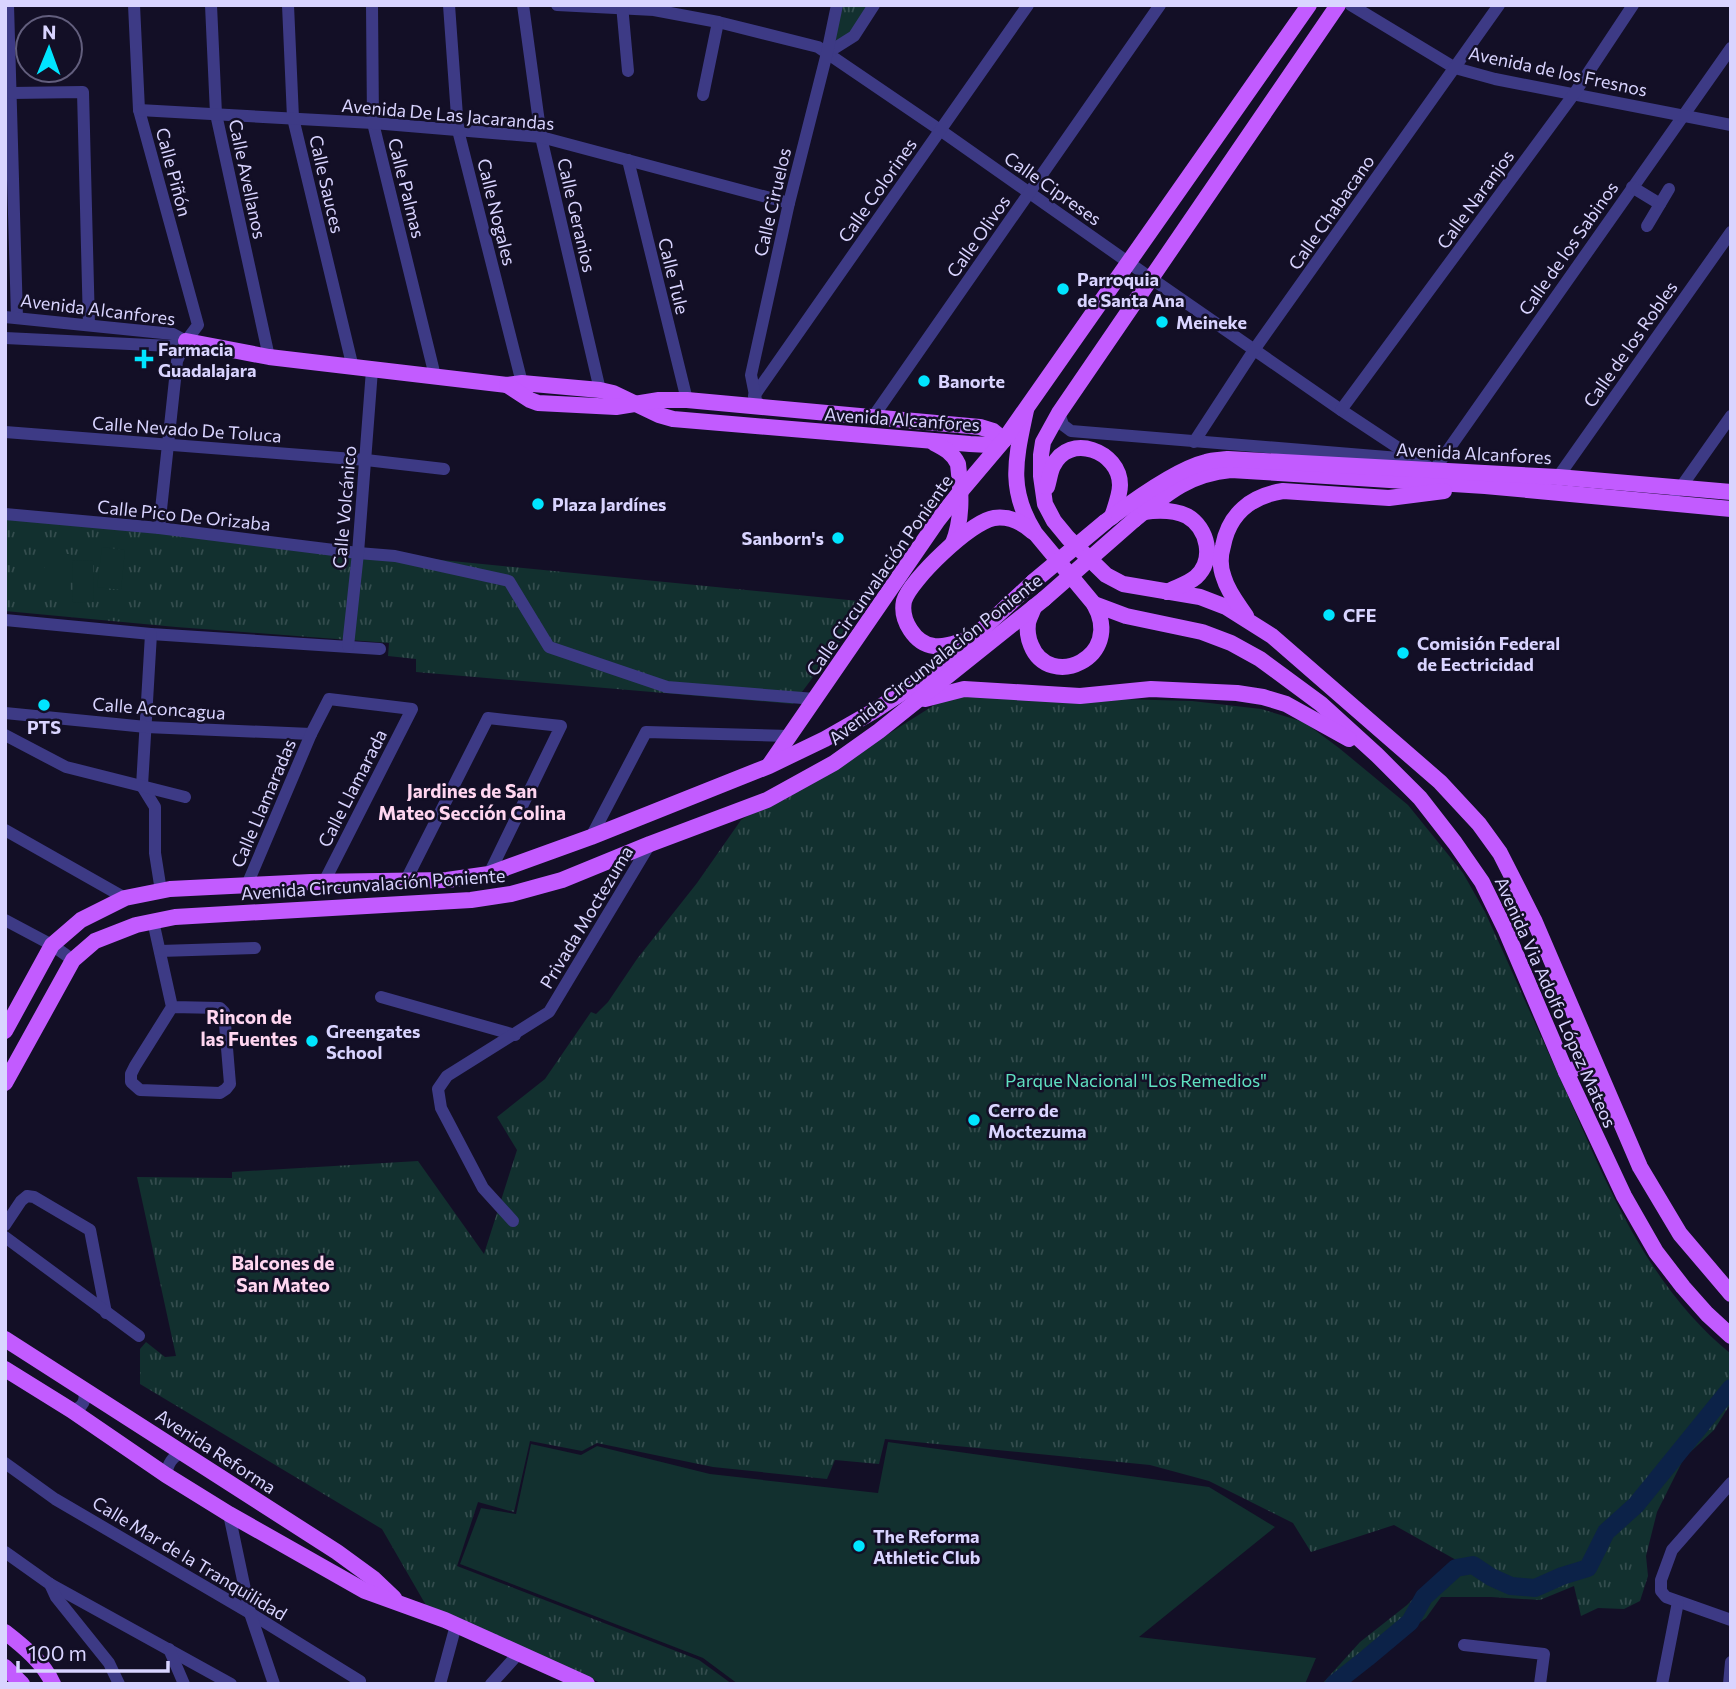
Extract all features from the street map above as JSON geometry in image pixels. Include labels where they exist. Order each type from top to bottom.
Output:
[{"type":"main road","name":"Avenida Via Adolfo López Mateos","points":[[1309,5],[1026,410],[1015,483],[1021,506],[1035,533],[1094,604],[1126,616],[1202,632],[1231,643],[1260,659],[1321,704],[1420,798],[1482,883],[1624,1196],[1656,1252],[1707,1314],[1731,1336]]},
{"type":"main road","name":"Avenida Via Adolfo López Mateos","points":[[1338,5],[1059,413],[1043,442],[1041,476],[1045,504],[1068,538],[1106,575],[1123,584],[1213,601],[1272,636],[1440,782],[1479,824],[1500,853],[1534,920],[1640,1167],[1680,1234],[1728,1292]]},
{"type":"main road","name":"Avenida Alcanfores","points":[[186,341],[269,358],[435,376],[516,388],[600,390],[673,419],[989,445],[1004,440]]},
{"type":"main road","name":"Avenida Alcanfores","points":[[516,388],[538,403],[599,407],[659,400],[757,401],[873,417],[980,427],[993,431],[1004,440]]},
{"type":"main road","name":"Calle Circunvalación Poniente","points":[[769,766],[960,492],[1026,410]]},
{"type":"main road","points":[[1004,440],[1015,483]]},
{"type":"main road","points":[[931,441],[955,456],[958,464],[959,526],[952,545]]},
{"type":"main road","points":[[1045,504],[1053,466],[1059,457],[1071,449],[1084,447],[1096,450],[1108,459],[1117,471],[1120,484],[1109,520]]},
{"type":"main road","name":"Avenida Alcanfores","points":[[1109,520],[1178,474],[1206,462],[1228,459],[1558,477],[1731,492]]},
{"type":"main road","name":"Avenida Alcanfores","points":[[1139,516],[1191,480],[1211,472],[1231,470],[1485,486],[1731,509]]},
{"type":"main road","points":[[1252,623],[1231,595],[1223,576],[1221,562],[1223,541],[1228,528],[1245,505],[1270,493],[1283,491],[1389,498],[1485,486]]},
{"type":"main road","points":[[1139,516],[1155,510],[1186,515],[1197,524],[1206,541],[1204,565],[1197,576],[1167,592]]},
{"type":"main road","name":"Avenida Circunvalación Poniente","points":[[5,1083],[73,960],[94,941],[136,925],[175,917],[413,904],[498,896],[562,880],[767,800],[834,763],[916,702],[1039,603],[1139,516]]},
{"type":"main road","points":[[974,637],[945,646],[934,646],[924,643],[914,635],[907,625],[903,611],[914,584],[952,545],[981,522],[993,518],[1014,519],[1035,533]]},
{"type":"main road","name":"Avenida Circunvalación Poniente","points":[[5,1031],[52,945],[81,920],[125,898],[190,888],[447,880],[489,874],[769,766],[825,739],[929,675],[1109,520]]},
{"type":"main road","points":[[1039,603],[1028,625],[1028,638],[1040,658],[1049,664],[1062,667],[1090,658],[1097,647],[1102,631],[1100,614],[1094,604]]},
{"type":"main road","points":[[916,702],[964,689],[1080,696],[1151,690],[1237,693],[1286,704],[1377,755]]},
{"type":"main road","points":[[190,888],[186,893],[185,905],[192,916]]},
{"type":"main road","points":[[166,890],[177,902],[175,917]]},
{"type":"main road","points":[[26,992],[47,1005]]},
{"type":"main road","points":[[1566,1072],[1578,1066],[1588,1069],[1617,1114]]},
{"type":"main road","name":"Avenida Reforma","points":[[5,1339],[337,1552],[374,1579],[401,1604]]},
{"type":"main road","name":"Avenida Reforma","points":[[5,1369],[229,1514],[365,1591],[456,1625],[519,1653],[566,1678],[587,1684]]},
{"type":"main road","points":[[5,1632],[21,1644],[54,1684]]},
{"type":"main road","points":[[5,1667],[22,1684]]},
{"type":"street","points":[[8,5],[11,93],[11,317]]},
{"type":"street","name":"Calle Piñón","points":[[134,5],[139,110],[198,325],[186,341]]},
{"type":"street","name":"Calle Avellanos","points":[[211,5],[216,114],[269,358]]},
{"type":"street","name":"Calle Sauces","points":[[288,5],[293,118],[353,368]]},
{"type":"street","name":"Calle Palmas","points":[[372,5],[373,123],[435,376]]},
{"type":"street","name":"Calle Nogales","points":[[449,5],[458,130],[516,388]]},
{"type":"street","name":"Calle Geranios","points":[[523,5],[541,137],[600,390]]},
{"type":"street","name":"Calle Cipreses","points":[[557,5],[655,7],[808,44],[827,53],[1341,411],[1434,470]]},
{"type":"street","name":"Calle Ciruelos","points":[[757,401],[751,375],[837,5]]},
{"type":"street","points":[[827,53],[854,36],[874,5]]},
{"type":"street","name":"Calle Colorines","points":[[757,401],[1028,5]]},
{"type":"street","name":"Calle Olivos","points":[[873,417],[1160,5]]},
{"type":"street","points":[[1264,70],[1301,5]]},
{"type":"street","name":"Avenida de los Fresnos","points":[[1351,5],[1455,68],[1495,79],[1731,125]]},
{"type":"street","name":"Calle Chabacano","points":[[1194,442],[1255,350],[1499,5]]},
{"type":"street","name":"Calle Naranjos","points":[[1341,411],[1574,94],[1633,5]]},
{"type":"street","points":[[622,6],[628,71]]},
{"type":"street","points":[[703,95],[718,22]]},
{"type":"street","name":"Calle de los Sabinos","points":[[1434,470],[1731,48]]},
{"type":"street","points":[[11,93],[83,92],[89,325]]},
{"type":"street","name":"Avenida De Las Jacarandas","points":[[139,110],[373,123],[541,137],[789,203]]},
{"type":"street","name":"Calle Tule","points":[[628,160],[687,400]]},
{"type":"street","points":[[1632,187],[1660,204]]},
{"type":"street","points":[[1647,226],[1669,190]]},
{"type":"street","name":"Calle de los Robles","points":[[1558,477],[1731,232]]},
{"type":"street","name":"Avenida Alcanfores","points":[[11,317],[173,334],[186,341]]},
{"type":"street","name":"Avenida Alcanfores","points":[[5,338],[171,346],[186,341]]},
{"type":"street","points":[[159,528],[177,361],[186,341]]},
{"type":"street","name":"Calle Volcánico","points":[[348,646],[372,370]]},
{"type":"street","name":"Avenida Alcanfores","points":[[1059,413],[1063,425],[1071,431],[1415,459]]},
{"type":"street","points":[[1662,502],[1681,487],[1731,416]]},
{"type":"street","name":"Calle Nevado De Toluca","points":[[5,432],[366,460],[444,469]]},
{"type":"street","name":"Calle Pico De Orizaba","points":[[5,513],[395,556],[509,581],[549,647],[667,687],[815,699]]},
{"type":"street","points":[[5,620],[151,635],[380,649]]},
{"type":"street","points":[[151,635],[142,786],[155,807],[155,853],[166,890]]},
{"type":"street","name":"Calle Llamaradas","points":[[247,885],[311,734],[329,699],[412,709]]},
{"type":"street","name":"Calle Llamarada","points":[[324,882],[412,709]]},
{"type":"street","name":"Calle Aconcagua","points":[[5,713],[146,727],[311,734]]},
{"type":"street","points":[[405,881],[488,718],[561,726],[489,874]]},
{"type":"street","points":[[590,837],[646,732],[789,736]]},
{"type":"street","points":[[5,735],[66,767],[185,797]]},
{"type":"street","points":[[5,830],[125,898]]},
{"type":"street","name":"Privada Moctezuma","points":[[513,1221],[483,1188],[441,1108],[438,1089],[447,1076],[549,1013],[650,844]]},
{"type":"street","points":[[5,920],[52,945],[73,960]]},
{"type":"street","points":[[153,921],[172,1007],[131,1074],[131,1082],[140,1090],[220,1093],[230,1084],[223,1012],[220,1008],[172,1007]]},
{"type":"street","points":[[160,951],[255,948]]},
{"type":"street","points":[[381,997],[515,1035]]},
{"type":"street","points":[[5,1225],[21,1200],[27,1196],[34,1197],[90,1230],[106,1313]]},
{"type":"street","points":[[5,1237],[139,1336]]},
{"type":"street","points":[[71,1410],[84,1403],[82,1388]]},
{"type":"street","points":[[166,1475],[171,1460],[181,1452]]},
{"type":"street","name":"Calle Mar de la Tranquilidad","points":[[5,1463],[55,1499],[360,1681]]},
{"type":"street","points":[[1731,1483],[1672,1550],[1661,1580],[1661,1591],[1666,1597],[1731,1620]]},
{"type":"street","points":[[229,1514],[250,1613],[274,1684]]},
{"type":"street","points":[[5,1552],[51,1584],[231,1684]]},
{"type":"street","points":[[51,1584],[56,1597],[108,1663],[119,1684]]},
{"type":"street","points":[[1662,1684],[1678,1602]]},
{"type":"street","points":[[440,1684],[456,1625]]},
{"type":"street","points":[[1464,1645],[1544,1654],[1540,1684]]},
{"type":"street","points":[[169,1649],[184,1684]]},
{"type":"street","points":[[491,1684],[519,1653]]},
{"type":"street","points":[[1729,1684],[1731,1662]]},
{"type":"green space","points":[[842,5],[869,5],[852,32],[833,43]]},
{"type":"green space","points":[[5,517],[869,602],[793,704],[416,672],[416,659],[388,656],[389,643],[5,611]]},
{"type":"green space","points":[[102,547],[125,550],[121,590],[97,587]]},
{"type":"green space","points":[[45,554],[70,554],[70,597],[45,597]]},
{"type":"green space","points":[[93,560],[94,602],[73,603],[72,561]]},
{"type":"green space","name":"Parque Nacional \"Los Remedios\"","points":[[968,695],[1192,701],[1261,709],[1304,722],[1408,805],[1463,873],[1485,912],[1599,1167],[1634,1235],[1677,1299],[1702,1328],[1731,1354],[1731,1403],[1714,1430],[1684,1458],[1657,1512],[1646,1556],[1648,1576],[1640,1601],[1624,1609],[1598,1608],[1581,1616],[1574,1586],[1540,1600],[1441,1597],[1426,1618],[1368,1661],[1345,1684],[1322,1684],[1360,1642],[1407,1605],[1431,1581],[1465,1565],[1394,1525],[1311,1552],[1293,1523],[1209,1481],[1150,1465],[885,1439],[879,1464],[835,1460],[827,1479],[713,1467],[597,1443],[582,1451],[530,1441],[514,1512],[478,1502],[457,1566],[699,1660],[732,1684],[603,1684],[427,1607],[382,1529],[140,1384],[140,1349],[146,1342],[165,1357],[176,1356],[137,1177],[232,1178],[232,1172],[418,1161],[484,1254],[517,1150],[497,1117],[545,1079],[591,1012],[596,1014],[608,1002],[741,820],[757,810],[784,800],[939,702]]},
{"type":"green space","name":"The Reforma Athletic Club","points":[[888,1442],[1209,1487],[1275,1527],[1139,1637],[1316,1658],[1305,1684],[738,1684],[703,1658],[460,1564],[481,1508],[516,1514],[531,1444],[581,1455],[597,1446],[710,1474],[878,1493]]},
{"type":"waterway","points":[[1334,1684],[1410,1622],[1424,1597],[1456,1568],[1473,1565],[1511,1586],[1535,1588],[1588,1568],[1606,1532],[1636,1505],[1731,1388]]},
{"type":"place","name":"Parroquia de Santa Ana","points":[[1063,289]]},
{"type":"place","name":"Meineke","points":[[1162,322]]},
{"type":"place","name":"Farmacia Guadalajara","points":[[144,359]]},
{"type":"place","name":"Banorte","points":[[924,381]]},
{"type":"place","name":"Plaza Jardínes","points":[[538,504]]},
{"type":"place","name":"Sanborn's","points":[[838,538]]},
{"type":"place","name":"CFE","points":[[1329,615]]},
{"type":"place","name":"Comisión Federal de Eectricidad","points":[[1403,653]]},
{"type":"place","name":"PTS","points":[[44,705]]},
{"type":"place","name":"Greengates School","points":[[312,1041]]},
{"type":"place","name":"Cerro de Moctezuma","points":[[974,1120]]},
{"type":"place","name":"The Reforma Athletic Club","points":[[859,1546]]},
{"type":"district","name":"Jardines de San Mateo Sección Colina","points":[[472,801]]},
{"type":"district","name":"Rincon de las Fuentes","points":[[249,1027]]},
{"type":"district","name":"Balcones de San Mateo","points":[[283,1273]]}]
